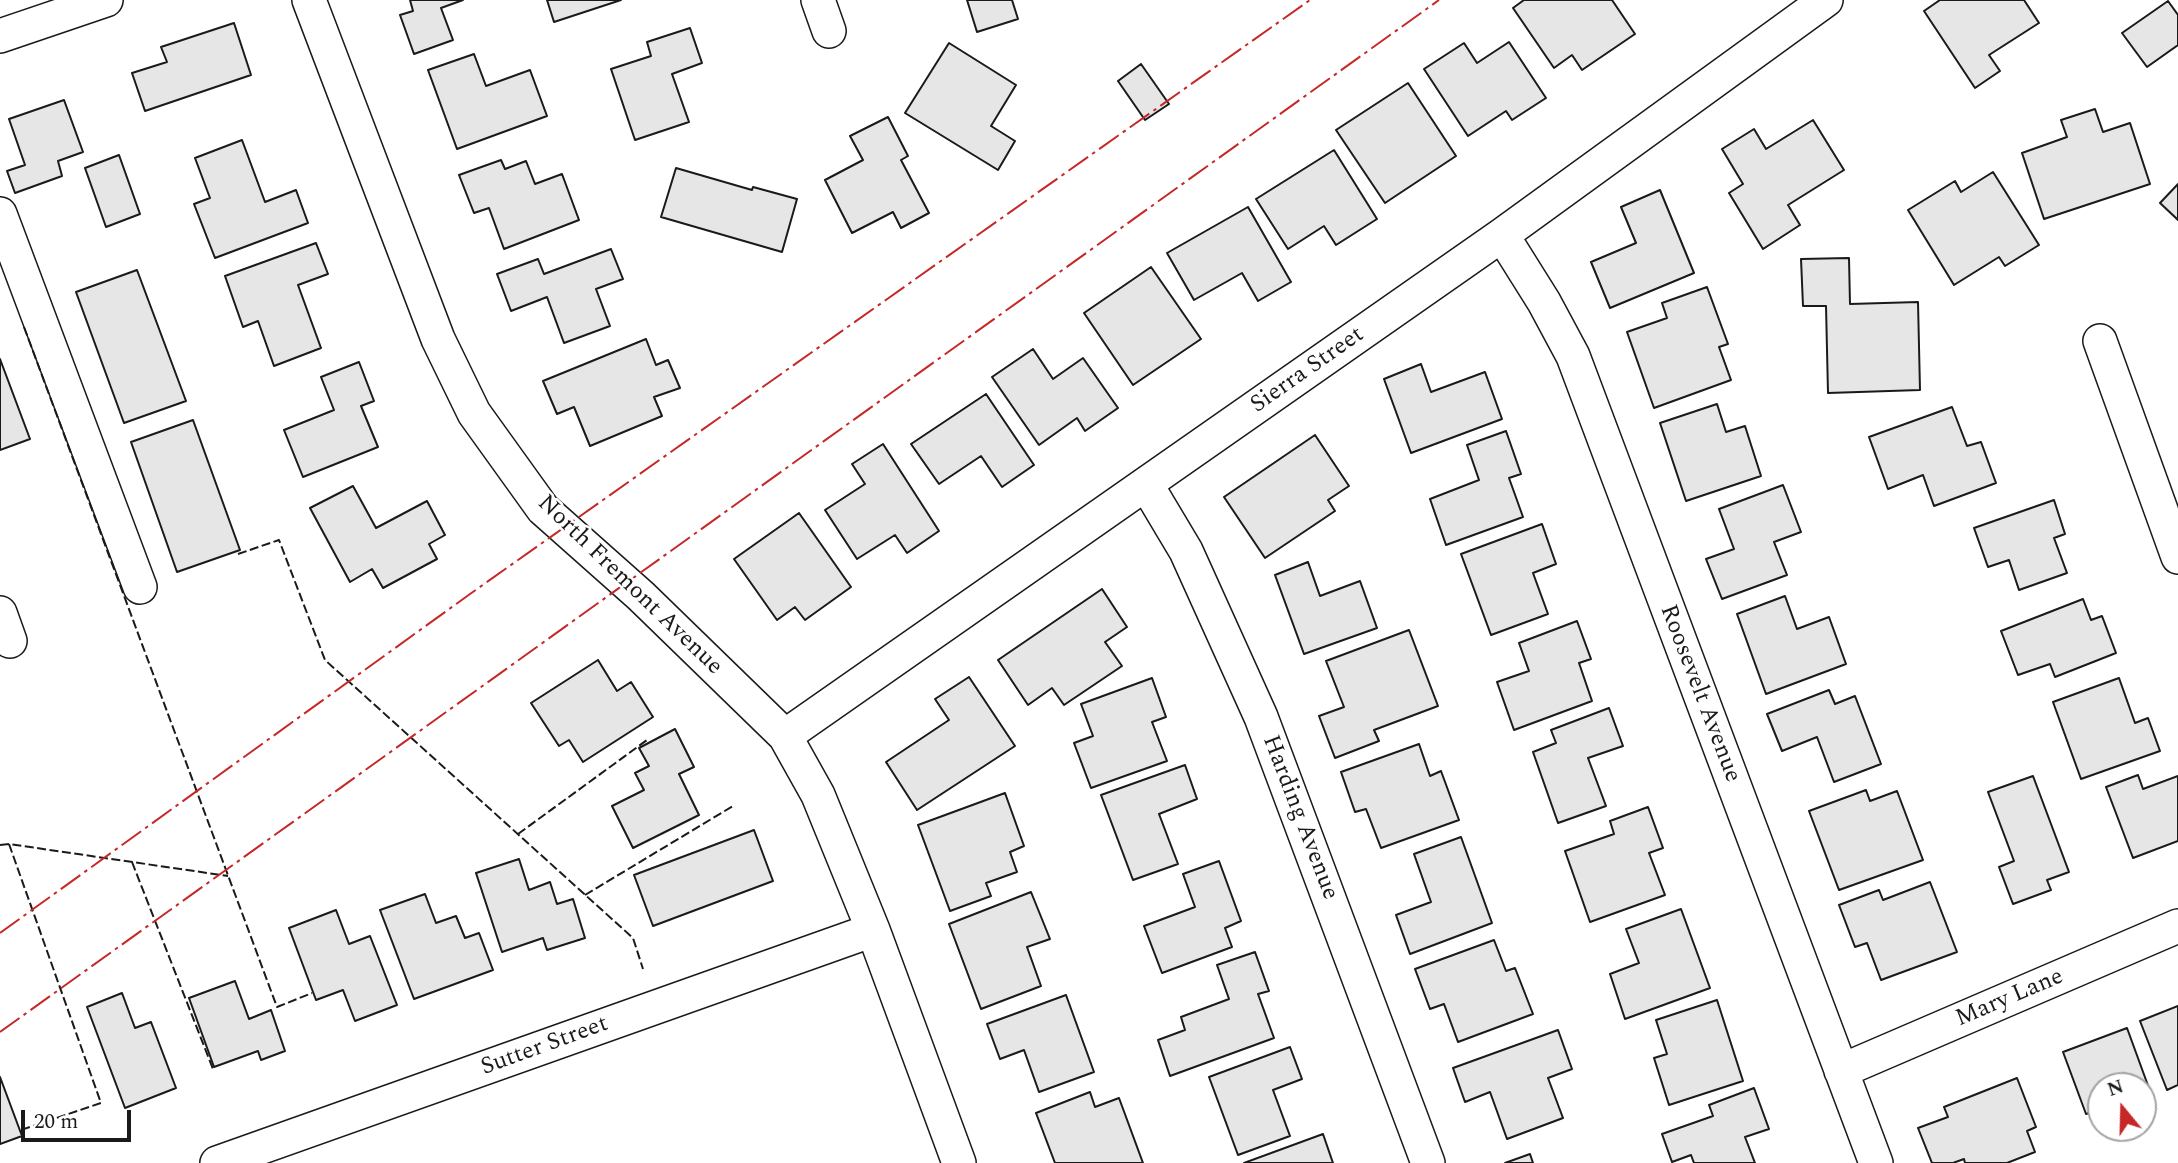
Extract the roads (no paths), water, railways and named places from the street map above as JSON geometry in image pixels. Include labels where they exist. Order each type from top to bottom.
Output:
[{"type":"street","points":[[0,36],[106,0]]},
{"type":"street","name":"North Fremont Avenue","points":[[309,0],[438,339],[474,413],[543,509],[640,596],[785,736],[817,795],[873,930],[959,1163]]},
{"type":"street","name":"Sierra Street","points":[[785,736],[1502,235],[1826,0]]},
{"type":"street","points":[[0,214],[140,587]]},
{"type":"street","name":"Roosevelt Avenue","points":[[1502,235],[1544,302],[1573,356],[1875,1163]]},
{"type":"street","points":[[2100,341],[2178,557]]},
{"type":"street","name":"Harding Avenue","points":[[1146,484],[1186,551],[1261,717],[1428,1163]]},
{"type":"street","name":"Mary Lane","points":[[1841,1071],[2178,926]]},
{"type":"street","name":"Sutter Street","points":[[217,1163],[873,930]]}]
